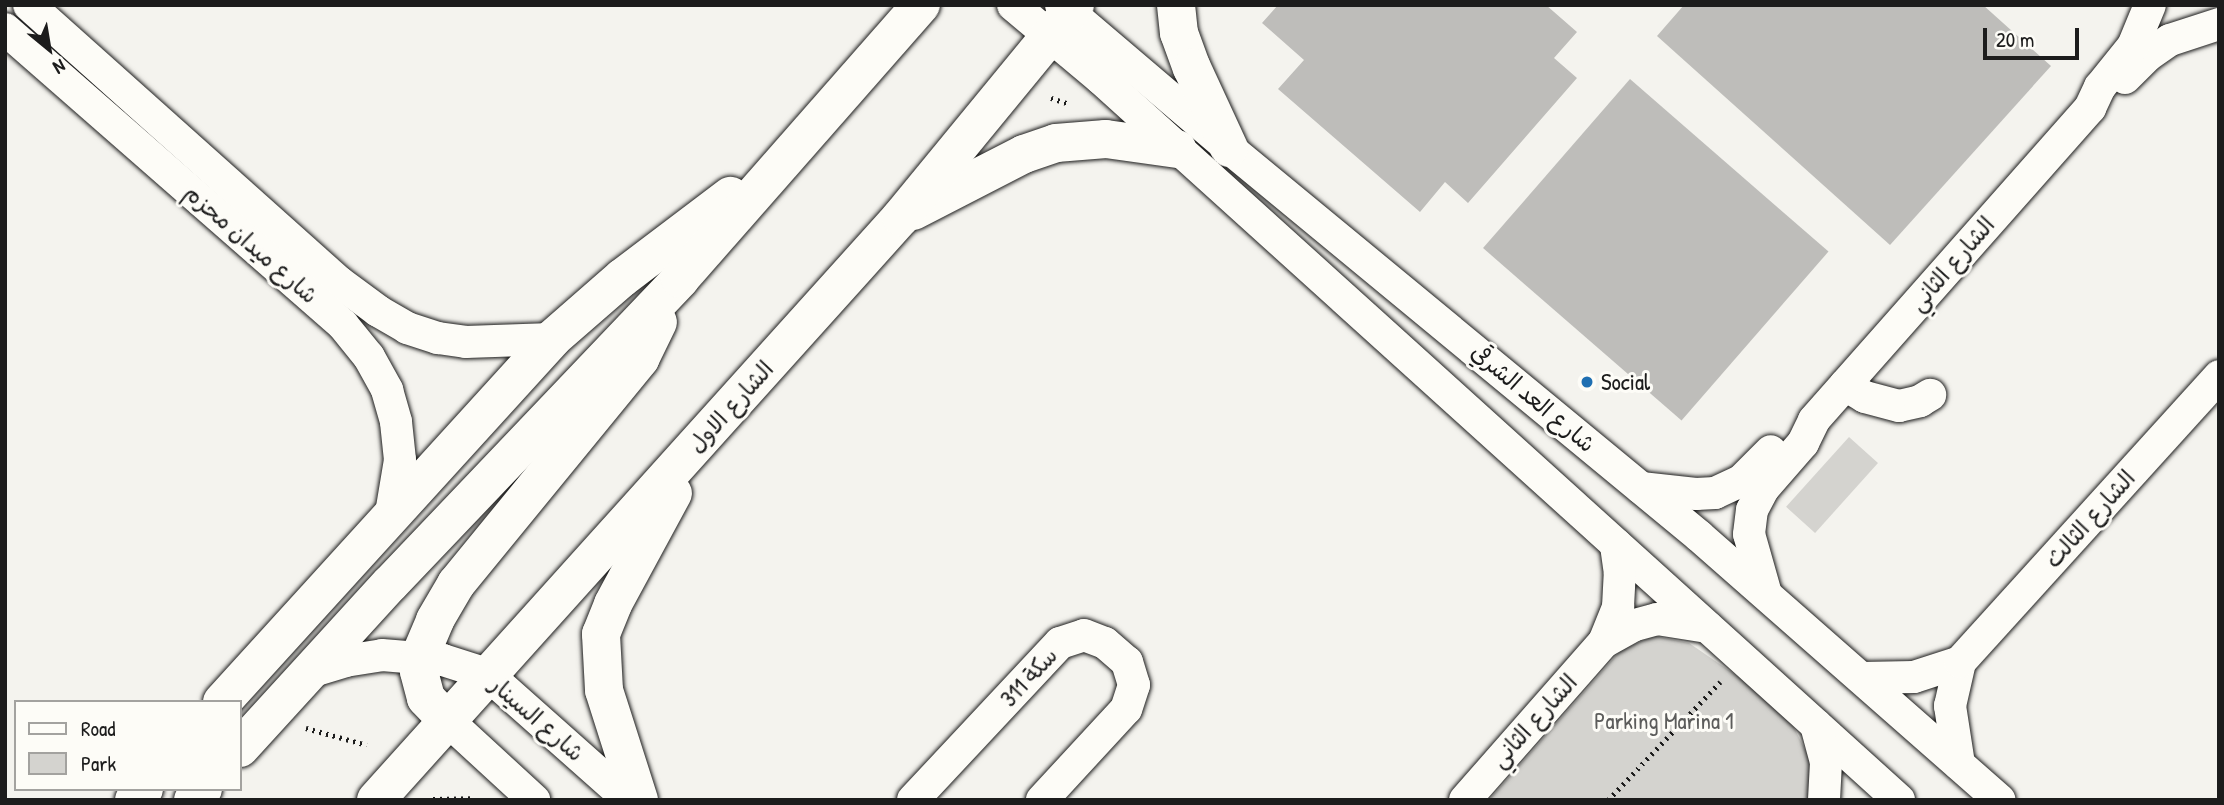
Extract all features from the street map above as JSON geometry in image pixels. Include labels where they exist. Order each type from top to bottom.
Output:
[{"type":"main road","points":[[886,5],[891,43]]},
{"type":"main road","points":[[242,746],[680,279],[796,145],[891,43],[921,5]]},
{"type":"main road","points":[[1175,5],[1179,33],[1192,68],[1229,148]]},
{"type":"main road","name":"الشارع الاول","points":[[376,800],[446,719],[700,443],[901,217],[1063,14]]},
{"type":"main road","points":[[901,217],[1024,154],[1056,143],[1106,139],[1177,149]]},
{"type":"main road","points":[[224,700],[552,338],[622,278],[796,145]]},
{"type":"main road","points":[[446,719],[426,698],[421,685],[420,656],[435,620],[456,584],[640,359],[680,279]]},
{"type":"main road","points":[[639,800],[604,690],[601,634],[614,604],[700,443]]},
{"type":"street","name":"شارع ميدان محزم","points":[[29,5],[340,282],[378,311],[407,328],[438,338],[466,342],[552,338]]},
{"type":"street","points":[[1013,5],[1063,14],[1177,149],[1899,800]]},
{"type":"street","name":"الشارع الثاني","points":[[1767,595],[1751,545],[1752,510],[1762,489],[1803,443],[1814,420],[2090,108],[2099,87],[2133,46],[2150,5]]},
{"type":"street","points":[[2204,5],[2219,18]]},
{"type":"street","name":"شارع العد الشرقي","points":[[1063,14],[1641,488],[1767,595],[1999,800]]},
{"type":"street","name":"الشارع الثاني","points":[[2090,108],[2105,100],[2158,47],[2183,34],[2219,24]]},
{"type":"street","name":"شارع ميدان محزم","points":[[5,29],[343,325],[369,356],[387,390],[397,422],[400,460],[391,514]]},
{"type":"street","name":"الشارع الثالث","points":[[1959,764],[1950,706],[1960,662],[2219,376]]},
{"type":"street","points":[[1845,385],[1877,401],[1899,406],[1920,401],[1925,388]]},
{"type":"street","name":"الشارع الثاني","points":[[1641,488],[1696,494],[1724,490],[1749,475],[1792,430],[1814,420]]},
{"type":"street","name":"الشارع الثاني","points":[[1465,800],[1604,642],[1618,607],[1620,574],[1616,544]]},
{"type":"street","name":"الشارع الثاني","points":[[1604,642],[1635,625],[1657,619],[1707,627]]},
{"type":"street","name":"سكة 311","points":[[913,800],[1060,643],[1084,635],[1105,643],[1127,662],[1134,685],[1126,709],[1042,800]]},
{"type":"street","name":"شارع السينار","points":[[310,672],[370,657],[420,656],[488,674],[629,800]]},
{"type":"street","name":"الشارع الثالث","points":[[1862,678],[1914,677],[1960,662]]},
{"type":"street","points":[[446,719],[534,800]]},
{"type":"street","points":[[1816,725],[1826,762],[1824,800]]},
{"type":"path","points":[[1051,98],[1079,107]]},
{"type":"path","points":[[1608,800],[1742,658]]},
{"type":"path","points":[[302,727],[367,745]]},
{"type":"path","points":[[433,799],[472,798]]},
{"type":"green space","points":[[1849,437],[1878,463],[1815,533],[1786,507]]},
{"type":"green space","name":"Parking Marina 1","points":[[1654,636],[1689,643],[1740,678],[1791,722],[1812,763],[1808,800],[1489,800],[1621,650]]},
{"type":"building","points":[[1278,5],[1546,5],[1577,32],[1554,58],[1577,78],[1468,203],[1445,182],[1420,212],[1278,89],[1304,60],[1262,23]]},
{"type":"building","points":[[1684,5],[1983,5],[2051,66],[1890,245],[1657,36]]},
{"type":"building","points":[[1630,79],[1828,252],[1682,421],[1483,248]]},
{"type":"place","name":"Social","points":[[1587,382]]}]
